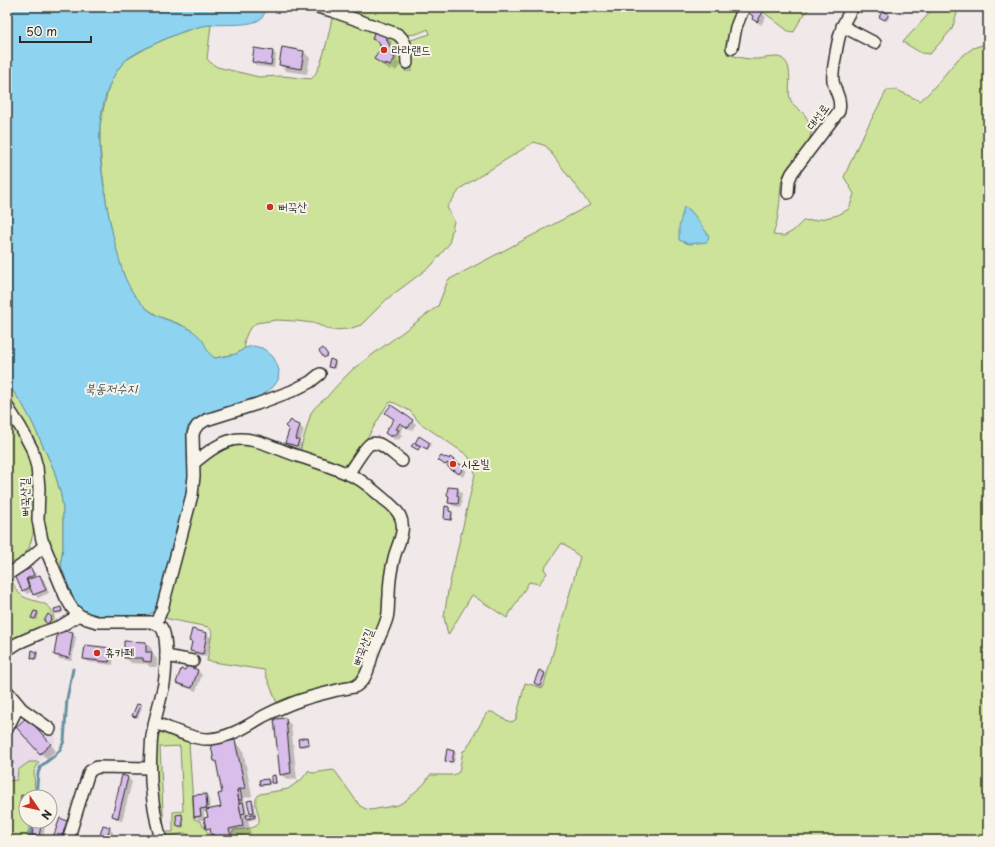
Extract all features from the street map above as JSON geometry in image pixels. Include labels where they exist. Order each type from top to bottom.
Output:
[{"type":"street","points":[[317,7],[336,12],[397,34],[405,41],[407,63]]},
{"type":"street","points":[[732,48],[736,28],[744,7]]},
{"type":"street","name":"대선로","points":[[788,193],[789,180],[792,173],[839,111],[841,105],[833,81],[833,69],[842,26],[853,7]]},
{"type":"street","points":[[842,26],[875,43]]},
{"type":"street","points":[[156,623],[162,609],[192,495],[194,484],[193,435],[197,426],[206,420],[292,391],[310,382],[320,374]]},
{"type":"street","name":"뻐꾹산길","points":[[7,406],[32,449],[37,468],[39,488],[38,520],[42,540],[66,598],[72,608],[79,615]]},
{"type":"street","name":"뻐꾹산길","points":[[155,723],[194,737],[210,739],[234,732],[290,704],[314,696],[358,685],[365,677],[374,650],[388,617],[391,572],[401,536],[402,526],[400,517],[394,508],[379,494],[360,480],[348,474],[268,445],[252,440],[233,440],[216,447],[194,463]]},
{"type":"street","points":[[348,474],[366,449],[374,443],[384,447],[402,461]]},
{"type":"street","points":[[7,575],[45,546]]},
{"type":"street","points":[[7,650],[18,643],[61,626],[79,615],[97,622],[150,622],[156,623],[160,626],[165,638],[166,665],[151,749],[150,776],[154,808],[161,840]]},
{"type":"street","points":[[166,656],[193,661]]},
{"type":"street","points":[[7,690],[17,704],[29,715],[50,729]]},
{"type":"street","points":[[7,729],[15,713],[17,704]]},
{"type":"street","points":[[68,840],[90,771],[97,767],[150,768]]},
{"type":"shaded area","points":[[28,712],[57,728],[54,749],[39,762],[29,762],[17,780],[8,781],[7,732]]},
{"type":"green space","points":[[327,7],[740,7],[730,34],[727,54],[748,59],[779,57],[785,61],[788,66],[790,76],[789,93],[791,101],[805,116],[811,129],[810,139],[788,167],[783,176],[778,215],[773,235],[784,236],[793,231],[803,221],[817,220],[838,215],[849,209],[854,194],[844,177],[859,143],[887,90],[897,90],[920,101],[929,93],[958,59],[973,48],[988,43],[988,840],[225,840],[233,838],[232,833],[234,830],[252,828],[259,823],[256,802],[257,797],[260,794],[288,789],[302,779],[309,770],[313,773],[335,771],[360,806],[371,810],[398,805],[405,801],[425,783],[430,775],[454,775],[459,772],[463,751],[466,750],[486,714],[492,712],[510,722],[514,721],[516,719],[525,683],[543,688],[580,557],[562,543],[544,569],[547,573],[539,584],[529,582],[507,618],[472,595],[448,635],[444,617],[448,591],[475,474],[473,463],[467,455],[420,423],[410,411],[391,402],[387,405],[351,465],[345,469],[301,451],[311,413],[314,408],[327,397],[353,369],[438,306],[448,280],[590,205],[546,146],[534,142],[461,188],[447,207],[454,221],[449,244],[432,265],[387,299],[361,325],[349,329],[332,330],[313,323],[296,321],[276,320],[256,323],[248,331],[244,341],[245,348],[236,354],[215,358],[210,355],[182,325],[158,316],[146,308],[137,299],[127,284],[113,237],[107,207],[100,145],[100,125],[104,106],[109,86],[116,71],[126,60],[150,46],[177,34],[201,26],[211,25],[207,59],[217,67],[259,77],[282,76],[311,79],[319,67],[322,59],[333,13],[393,36],[403,46],[405,71],[412,71],[409,44],[411,40],[430,34],[428,29],[416,34],[403,34]]},
{"type":"green space","points":[[757,7],[810,7],[794,32],[788,31]]},
{"type":"green space","points":[[935,7],[965,7],[958,10],[952,29],[930,54],[921,53],[903,42]]},
{"type":"green space","points":[[7,383],[23,405],[54,470],[61,495],[63,510],[62,569],[74,601],[73,604],[44,533],[42,488],[7,403]]},
{"type":"green space","points":[[7,411],[29,450],[34,469],[34,521],[33,534],[29,548],[21,559],[7,571]]},
{"type":"green space","points":[[236,443],[252,445],[337,474],[360,485],[390,510],[396,518],[398,526],[385,614],[359,681],[278,706],[264,670],[207,661],[212,633],[211,630],[208,627],[168,619],[165,617],[199,469],[204,460],[210,455]]},
{"type":"green space","points":[[11,577],[15,588],[20,594],[31,600],[47,605],[51,609],[54,623],[49,627],[7,647],[7,579]]},
{"type":"green space","points":[[162,731],[177,734],[189,743],[194,819],[200,821],[213,840],[193,840],[192,837],[185,833],[164,837],[160,825],[155,788],[155,750],[156,738]],"holes":[[[180,746],[183,811],[173,812],[173,832],[164,832],[160,747]]]},
{"type":"green space","points":[[29,762],[39,762],[34,772],[35,789],[18,789],[18,829],[29,829],[27,840],[7,840],[7,780],[17,780],[18,770]]},
{"type":"water","name":"북동저수지","points":[[7,7],[266,7],[261,19],[252,23],[212,25],[195,28],[174,35],[138,52],[126,60],[115,73],[103,108],[100,124],[100,154],[105,192],[118,255],[125,277],[132,292],[147,309],[153,313],[195,333],[200,337],[209,352],[215,358],[236,354],[245,348],[253,346],[262,348],[269,353],[274,358],[279,370],[278,380],[267,392],[257,398],[202,417],[189,425],[187,429],[187,440],[191,486],[157,608],[152,613],[145,616],[102,617],[87,615],[74,601],[62,569],[63,510],[61,495],[54,470],[23,405],[7,383]]},
{"type":"water","points":[[684,207],[690,210],[709,236],[707,242],[689,244],[679,240],[679,227]]},
{"type":"building","points":[[749,7],[754,7],[763,12],[757,22],[752,19],[753,16],[747,12]]},
{"type":"building","points":[[883,10],[889,14],[885,20],[879,17]]},
{"type":"building","points":[[375,30],[387,35],[386,38],[393,52],[391,55],[395,58],[390,66],[385,63],[384,65],[374,59],[381,48],[379,42],[372,39]]},
{"type":"building","points":[[282,47],[304,51],[301,69],[279,65]]},
{"type":"building","points":[[254,48],[273,51],[271,65],[252,62]]},
{"type":"building","points":[[323,348],[328,355],[324,358],[319,351]]},
{"type":"building","points":[[330,359],[335,361],[333,368],[328,367]]},
{"type":"building","points":[[391,405],[413,420],[408,428],[400,423],[396,429],[399,430],[395,436],[392,435],[391,437],[385,433],[394,419],[385,413]]},
{"type":"building","points":[[291,420],[300,425],[296,439],[299,440],[297,446],[285,443],[289,430],[285,426]]},
{"type":"building","points":[[419,436],[430,443],[427,449],[415,443]]},
{"type":"building","points":[[414,443],[420,447],[418,450],[411,446]]},
{"type":"building","points":[[441,456],[449,459],[450,457],[464,467],[459,474],[448,467],[449,465],[447,463],[445,465],[438,460]]},
{"type":"building","points":[[448,487],[458,488],[458,504],[448,503]]},
{"type":"building","points":[[445,506],[449,507],[449,511],[452,512],[451,520],[444,519]]},
{"type":"building","points":[[31,568],[34,575],[26,579],[29,588],[22,591],[15,575]]},
{"type":"building","points":[[40,575],[46,590],[33,595],[27,580]]},
{"type":"building","points":[[61,607],[62,611],[55,613],[54,609]]},
{"type":"building","points":[[34,611],[38,612],[35,619],[31,618]]},
{"type":"building","points":[[48,614],[52,617],[48,624],[44,621]]},
{"type":"building","points":[[192,629],[207,633],[203,654],[190,651],[192,642],[189,641]]},
{"type":"building","points":[[58,630],[73,632],[69,658],[54,655]]},
{"type":"building","points":[[124,641],[146,642],[146,652],[152,652],[151,662],[143,661],[143,658],[124,658]]},
{"type":"building","points":[[85,645],[111,648],[109,662],[83,659]]},
{"type":"building","points":[[32,650],[37,652],[35,659],[31,658]]},
{"type":"building","points":[[187,666],[198,670],[192,688],[176,683],[181,669],[185,670]]},
{"type":"building","points":[[539,670],[545,673],[540,686],[534,683]]},
{"type":"building","points":[[137,704],[141,705],[136,717],[132,716]]},
{"type":"building","points":[[27,717],[51,744],[40,754],[16,727]]},
{"type":"building","points":[[286,718],[291,773],[280,775],[274,719]]},
{"type":"building","points":[[308,737],[309,744],[299,746],[298,739]]},
{"type":"building","points":[[235,740],[245,788],[237,790],[243,826],[229,829],[231,836],[214,839],[213,834],[211,835],[210,828],[206,829],[204,818],[208,817],[206,810],[221,807],[218,794],[222,793],[216,761],[214,761],[211,745]]},
{"type":"building","points":[[447,749],[454,751],[452,762],[445,761]]},
{"type":"building","points":[[7,752],[12,759],[7,763]]},
{"type":"building","points":[[122,775],[128,777],[118,818],[112,816]]},
{"type":"building","points":[[275,775],[276,783],[271,783],[271,776]]},
{"type":"building","points":[[268,779],[269,784],[260,785],[259,780]]},
{"type":"building","points":[[240,789],[242,800],[239,800],[237,790]]},
{"type":"building","points":[[206,794],[207,808],[200,809],[201,816],[194,817],[193,795]]},
{"type":"building","points":[[252,800],[254,812],[250,813],[247,801]]},
{"type":"building","points":[[243,802],[245,813],[241,814],[239,803]]},
{"type":"building","points":[[182,814],[183,826],[177,826],[176,815]]},
{"type":"building","points":[[255,814],[255,817],[247,819],[246,815]]},
{"type":"building","points":[[60,818],[67,821],[61,840],[52,840],[56,829],[58,829]]},
{"type":"building","points":[[103,825],[110,827],[106,840],[99,839]]},
{"type":"building","points":[[33,829],[40,829],[39,836],[32,835]]},
{"type":"waterway","points":[[37,789],[38,773],[41,766],[60,750],[64,741],[67,699],[73,669]]},
{"type":"waterway","points":[[29,840],[31,829]]},
{"type":"place","name":"라라랜드","points":[[384,50]]},
{"type":"place","name":"뻐꾹산","points":[[270,207]]},
{"type":"place","name":"시온빌","points":[[453,464]]},
{"type":"place","name":"휴카페","points":[[97,653]]}]
